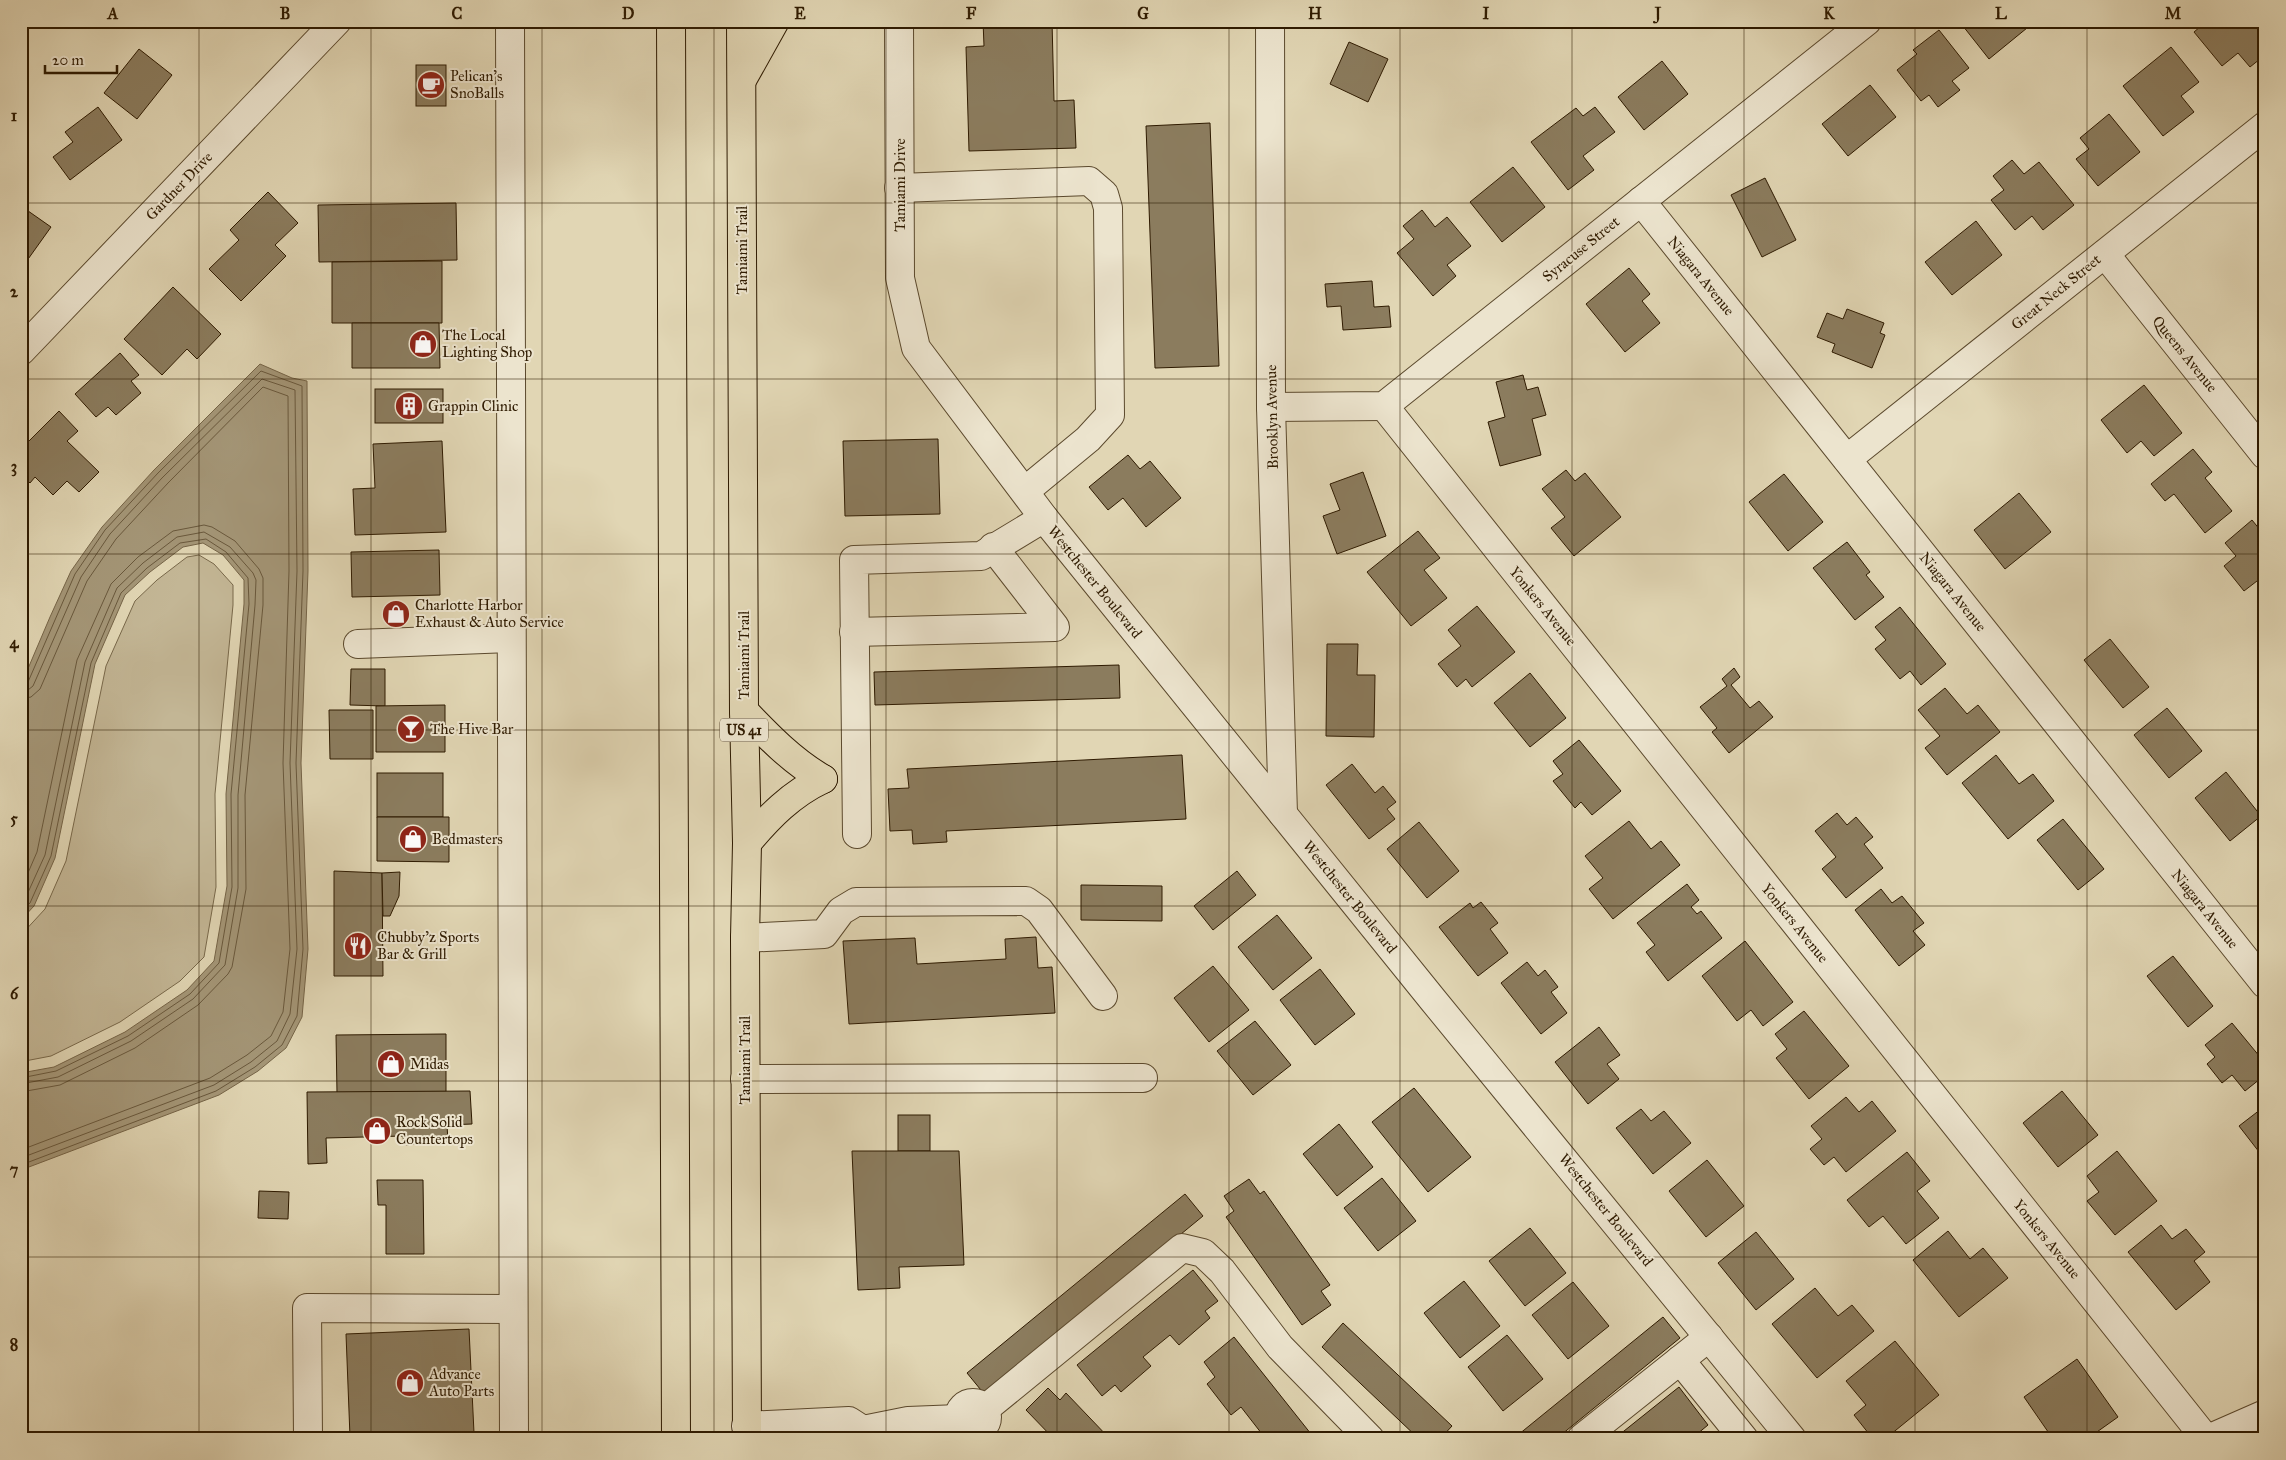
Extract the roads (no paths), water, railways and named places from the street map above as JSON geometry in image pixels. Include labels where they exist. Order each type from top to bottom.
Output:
[{"type":"main road","points":[[672,21],[676,1439]]},
{"type":"main road","name":"Tamiami Trail","points":[[741,21],[744,710],[747,843],[745,938],[746,1432]]},
{"type":"main road","points":[[742,81],[775,21]]},
{"type":"main road","points":[[744,710],[799,764],[823,779]]},
{"type":"main road","points":[[747,843],[770,815],[805,788],[823,779]]},
{"type":"street","name":"Gardner Drive","points":[[21,351],[337,21]]},
{"type":"street","points":[[510,21],[510,638],[514,1439]]},
{"type":"street","name":"Tamiami Drive","points":[[898,21],[900,278],[916,348]]},
{"type":"street","name":"Brooklyn Avenue","points":[[1270,21],[1272,407],[1283,814]]},
{"type":"street","name":"Syracuse Street","points":[[1384,406],[1867,21]]},
{"type":"street","name":"Great Neck Street","points":[[1847,459],[2265,126]]},
{"type":"street","points":[[899,188],[1088,181],[1104,194],[1108,208],[1110,415],[1088,438],[1025,491]]},
{"type":"street","name":"Niagara Avenue","points":[[1641,201],[2265,984]]},
{"type":"street","name":"Queens Avenue","points":[[2105,254],[2265,455]]},
{"type":"street","name":"Westchester Boulevard","points":[[916,348],[1044,518],[1792,1439]]},
{"type":"street","points":[[1272,407],[1384,406]]},
{"type":"street","name":"Yonkers Avenue","points":[[1384,406],[2207,1439]]},
{"type":"street","points":[[857,834],[854,560],[981,556],[993,547],[1044,518]]},
{"type":"street","points":[[854,632],[1055,627],[993,547]]},
{"type":"street","points":[[358,644],[510,638]]},
{"type":"street","points":[[823,779],[856,779]]},
{"type":"street","points":[[745,938],[824,934],[841,911],[856,902],[1026,901],[1039,910],[1103,996]]},
{"type":"street","points":[[745,1079],[1143,1078]]},
{"type":"street","points":[[746,1432],[849,1421],[860,1435],[908,1422],[977,1424],[1182,1248],[1203,1253],[1222,1271],[1280,1347],[1370,1439]]},
{"type":"street","points":[[308,1439],[307,1308],[513,1309]]},
{"type":"street","points":[[1581,1439],[1709,1337]]},
{"type":"street","points":[[1680,1360],[1744,1439]]},
{"type":"street","points":[[2207,1439],[2265,1414]]},
{"type":"water","points":[[260,364],[292,378],[307,381],[308,571],[301,763],[308,949],[302,1017],[286,1048],[258,1071],[219,1095],[21,1170],[21,1073],[54,1067],[125,1032],[187,990],[214,961],[227,886],[226,794],[244,604],[244,580],[223,555],[203,543],[183,547],[150,572],[125,595],[95,664],[55,858],[34,906],[21,920],[21,685],[71,571],[102,527],[154,470]]},
{"type":"place","name":"Pelican's SnoBalls","points":[[431,85]]},
{"type":"place","name":"The Local Lighting Shop","points":[[423,344]]},
{"type":"place","name":"Grappin Clinic","points":[[409,406]]},
{"type":"place","name":"Charlotte Harbor Exhaust & Auto Service","points":[[396,614]]},
{"type":"place","name":"The Hive Bar","points":[[411,729]]},
{"type":"place","name":"Bedmasters","points":[[413,839]]},
{"type":"place","name":"Chubby'z Sports Bar & Grill","points":[[358,946]]},
{"type":"place","name":"Midas","points":[[391,1064]]},
{"type":"place","name":"Rock Solid Countertops","points":[[377,1131]]},
{"type":"place","name":"Advance Auto Parts","points":[[410,1383]]}]
